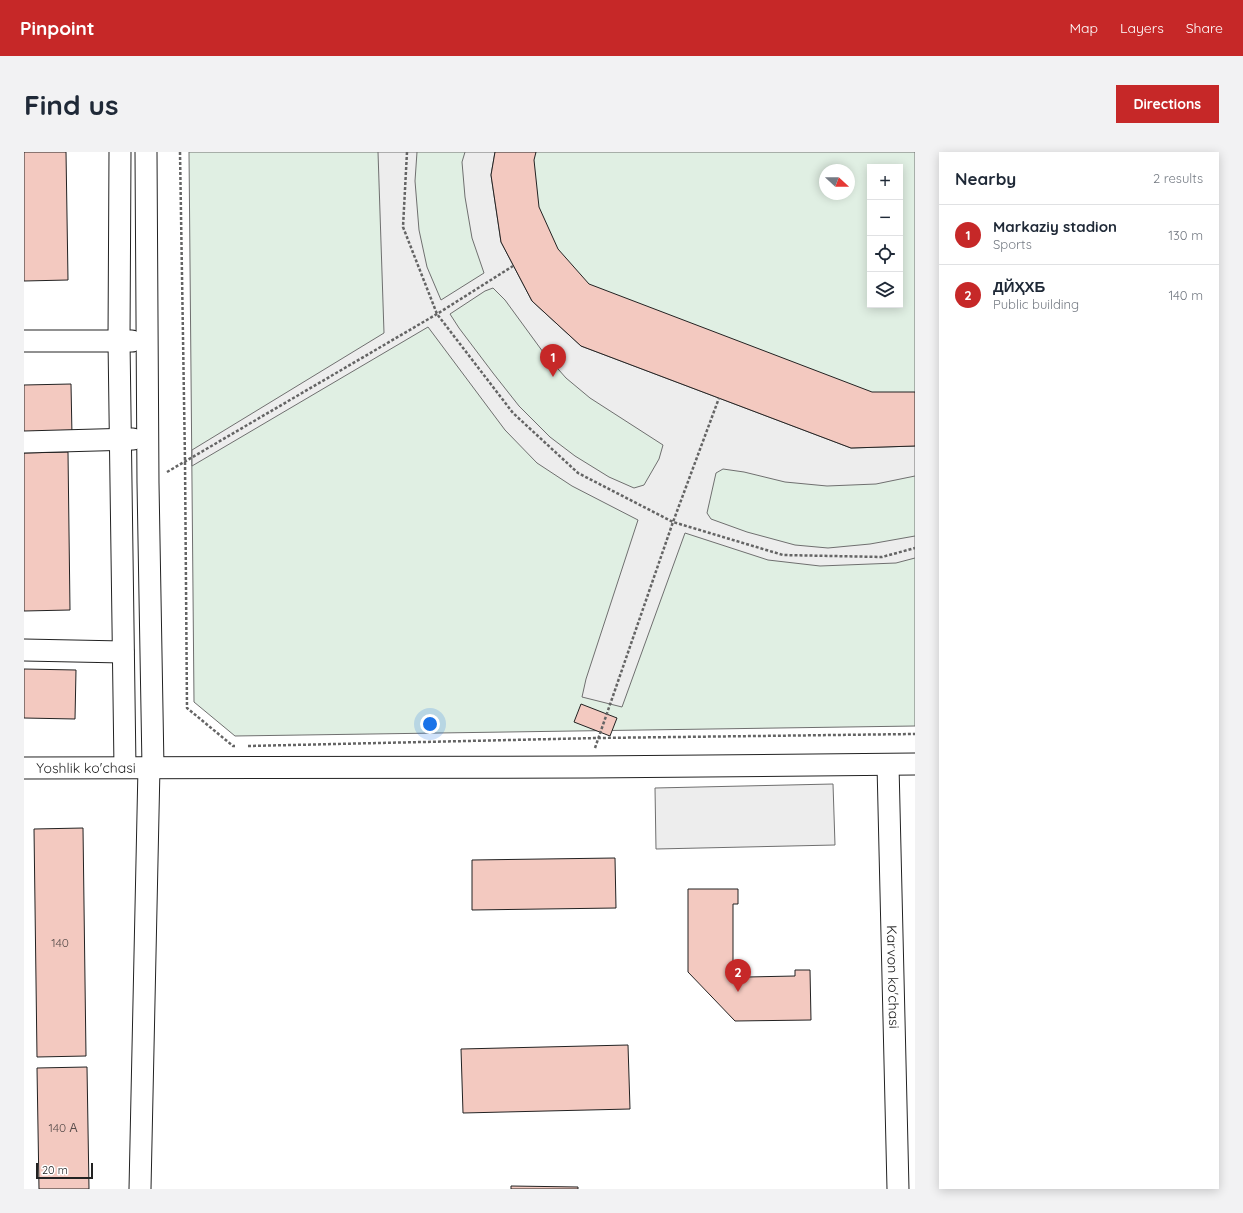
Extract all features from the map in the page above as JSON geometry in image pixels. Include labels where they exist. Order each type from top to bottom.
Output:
[{"type":"street","points":[[120,152],[119,341],[125,767]]},
{"type":"street","points":[[140,1189],[151,767],[146,152]]},
{"type":"street","points":[[24,340],[147,341]]},
{"type":"street","points":[[24,442],[120,438],[148,439]]},
{"type":"street","points":[[24,650],[123,652]]},
{"type":"street","name":"Yoshlik ko'chasi","points":[[24,768],[588,767],[915,764]]},
{"type":"street","name":"Karvon ko'chasi","points":[[888,765],[898,1189]]},
{"type":"path","points":[[180,152],[187,708],[233,746],[598,738],[915,734]]},
{"type":"path","points":[[407,152],[403,227],[437,314],[513,413],[578,473],[673,522],[783,555],[882,557],[915,548]]},
{"type":"path","points":[[148,483],[437,314],[514,266]]},
{"type":"path","points":[[588,767],[673,522],[719,398]]},
{"type":"green space","points":[[189,152],[915,152],[915,726],[235,736],[194,702]]},
{"type":"shaded area","points":[[378,152],[417,152],[415,181],[419,230],[427,267],[441,300],[484,273],[472,238],[465,197],[462,162],[465,152],[495,152],[491,175],[501,242],[532,301],[581,346],[851,448],[915,446],[915,476],[876,484],[827,486],[785,482],[744,472],[723,469],[716,473],[707,513],[711,519],[747,532],[795,545],[828,548],[870,544],[915,536],[915,558],[896,563],[820,566],[768,560],[685,533],[622,707],[582,697],[586,679],[638,520],[572,486],[537,463],[505,430],[428,327],[192,466],[192,450],[384,333]],"holes":[[[493,288],[505,300],[543,352],[566,378],[590,398],[663,445],[659,459],[644,485],[634,488],[609,477],[575,456],[550,437],[519,406],[459,328],[450,314],[485,291]]]},
{"type":"shaded area","points":[[833,784],[835,845],[656,849],[655,788]]},
{"type":"building","points":[[24,152],[66,152],[68,280],[24,281]]},
{"type":"building","points":[[495,152],[536,152],[534,160],[539,207],[558,249],[589,284],[872,392],[915,392],[915,446],[851,448],[581,346],[532,301],[501,242],[491,175]]},
{"type":"building","points":[[71,384],[72,436],[24,437],[24,385]]},
{"type":"building","points":[[68,452],[70,610],[24,611],[24,453]]},
{"type":"building","points":[[24,669],[76,670],[75,719],[24,718]]},
{"type":"building","points":[[581,704],[617,718],[610,736],[574,722]]},
{"type":"building","points":[[83,828],[86,1056],[37,1057],[34,829]]},
{"type":"building","points":[[615,858],[616,908],[472,910],[472,860]]},
{"type":"building","points":[[688,889],[738,889],[738,904],[733,904],[733,964],[747,977],[795,976],[795,970],[810,970],[811,1020],[735,1021],[688,972]]},
{"type":"building","points":[[628,1045],[630,1109],[463,1113],[461,1049]]},
{"type":"building","points":[[87,1067],[89,1189],[39,1189],[37,1068]]},
{"type":"building","points":[[511,1186],[578,1187],[578,1189],[511,1189]]},
{"type":"place","name":"Markaziy stadion","points":[[553,377]]},
{"type":"place","name":"ДЙҲХБ","points":[[738,992]]}]
